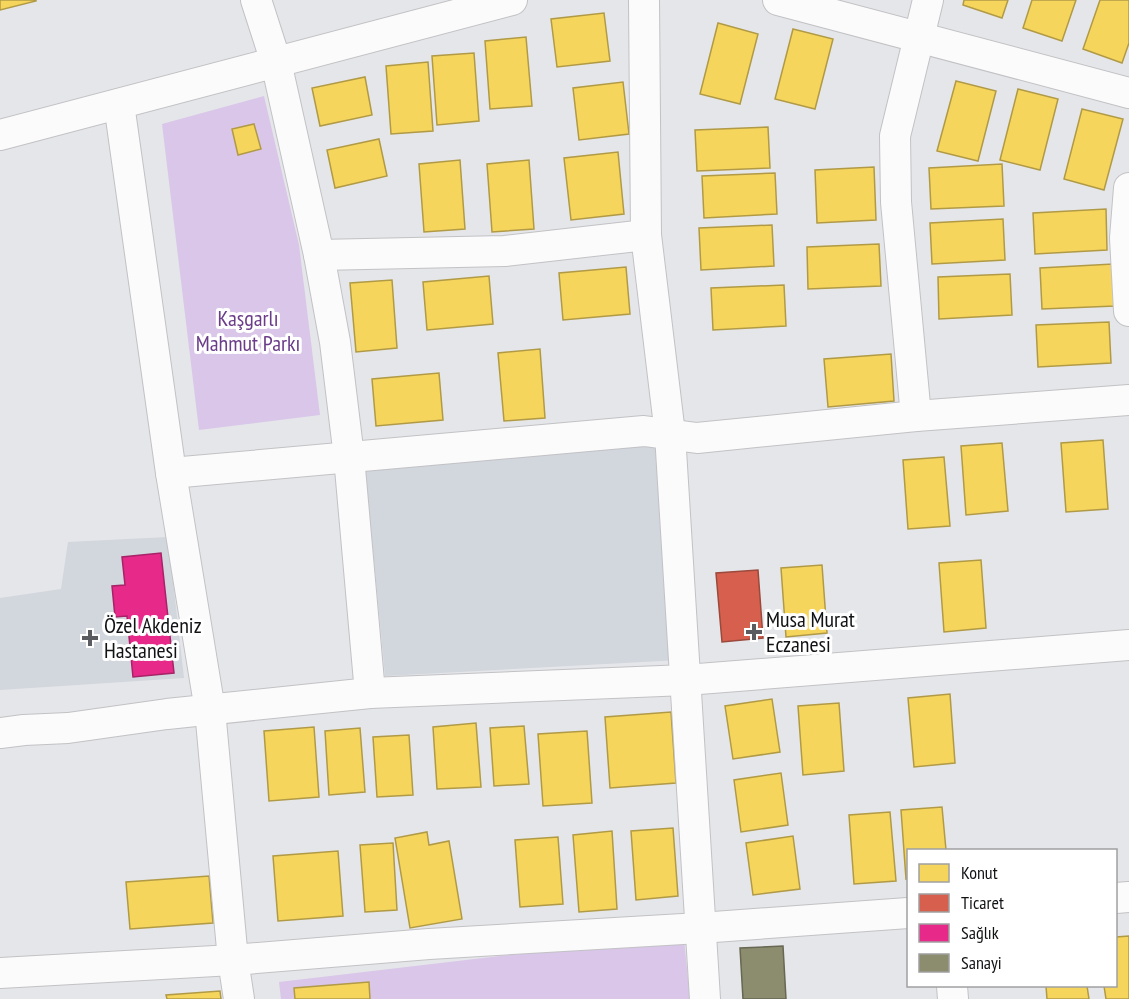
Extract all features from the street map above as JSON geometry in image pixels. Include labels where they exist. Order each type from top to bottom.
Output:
[{"type":"street","points":[[256,0],[276,62],[319,255],[335,342],[349,457],[370,693]]},
{"type":"street","points":[[0,135],[512,0]]},
{"type":"street","points":[[644,0],[646,236],[670,434],[705,999]]},
{"type":"street","points":[[778,0],[1129,93]]},
{"type":"street","points":[[916,416],[896,202],[895,136],[928,0]]},
{"type":"street","points":[[119,104],[171,473],[210,710],[233,960],[239,999]]},
{"type":"street","points":[[1129,188],[1125,238],[1129,311]]},
{"type":"street","points":[[319,255],[504,251],[646,236]]},
{"type":"street","points":[[171,473],[644,431],[697,438],[916,416],[1129,400]]},
{"type":"street","points":[[0,733],[68,728],[167,714],[370,693],[686,680],[1129,645]]},
{"type":"street","points":[[0,972],[233,960],[429,944],[907,913]]},
{"type":"shaded area","points":[[664,440],[679,660],[385,676],[365,466]]},
{"type":"shaded area","name":"Özel Akdeniz Hastanesi","points":[[168,537],[184,678],[0,690],[0,598],[61,589],[68,542]]},
{"type":"green space","name":"Kaşgarlı Mahmut Parkı","points":[[264,96],[299,245],[320,415],[199,430],[162,124]]},
{"type":"green space","points":[[684,939],[690,999],[281,999],[279,982],[500,956]]},
{"type":"building: Konut","points":[[0,0],[36,0],[36,1],[0,10]]},
{"type":"building: Konut","points":[[964,0],[1008,0],[1002,18],[963,5]]},
{"type":"building: Konut","points":[[1032,0],[1076,0],[1062,41],[1023,28]]},
{"type":"building: Konut","points":[[1100,0],[1129,0],[1129,43],[1122,63],[1083,49]]},
{"type":"building: Konut","points":[[604,13],[610,61],[557,67],[551,19]]},
{"type":"building: Konut","points":[[718,23],[758,34],[740,104],[700,94]]},
{"type":"building: Konut","points":[[793,29],[833,39],[815,109],[775,99]]},
{"type":"building: Konut","points":[[526,37],[532,106],[490,109],[485,41]]},
{"type":"building: Konut","points":[[474,53],[479,121],[437,125],[432,56]]},
{"type":"building: Konut","points":[[428,62],[433,131],[391,134],[386,66]]},
{"type":"building: Konut","points":[[365,77],[372,115],[320,126],[312,88]]},
{"type":"building: Konut","points":[[956,81],[996,91],[978,161],[937,151]]},
{"type":"building: Konut","points":[[623,82],[629,134],[579,140],[573,88]]},
{"type":"building: Konut","points":[[1018,89],[1058,99],[1040,170],[1000,160]]},
{"type":"building: Konut","points":[[1082,109],[1123,119],[1104,190],[1064,179]]},
{"type":"building: Konut","points":[[254,124],[261,149],[238,155],[232,129]]},
{"type":"building: Konut","points":[[768,127],[770,168],[697,171],[695,130]]},
{"type":"building: Konut","points":[[379,139],[387,176],[335,188],[327,150]]},
{"type":"building: Konut","points":[[618,152],[624,214],[571,220],[564,158]]},
{"type":"building: Konut","points":[[460,160],[465,229],[424,232],[419,164]]},
{"type":"building: Konut","points":[[529,160],[534,229],[492,232],[487,164]]},
{"type":"building: Konut","points":[[1002,164],[1004,206],[931,209],[929,168]]},
{"type":"building: Konut","points":[[874,167],[876,220],[817,223],[815,170]]},
{"type":"building: Konut","points":[[775,173],[777,214],[704,218],[702,176]]},
{"type":"building: Konut","points":[[1106,209],[1107,250],[1035,254],[1033,213]]},
{"type":"building: Konut","points":[[1003,219],[1005,260],[932,264],[930,223]]},
{"type":"building: Konut","points":[[772,225],[774,266],[701,270],[699,228]]},
{"type":"building: Konut","points":[[879,244],[881,286],[808,289],[807,247]]},
{"type":"building: Konut","points":[[1113,264],[1115,306],[1042,309],[1040,268]]},
{"type":"building: Konut","points":[[626,267],[630,314],[563,320],[559,273]]},
{"type":"building: Konut","points":[[1010,274],[1012,315],[939,319],[938,277]]},
{"type":"building: Konut","points":[[489,276],[493,324],[427,330],[423,282]]},
{"type":"building: Konut","points":[[392,280],[397,348],[356,352],[350,283]]},
{"type":"building: Konut","points":[[784,285],[786,326],[713,330],[711,288]]},
{"type":"building: Konut","points":[[1109,322],[1111,363],[1038,367],[1036,325]]},
{"type":"building: Konut","points":[[540,349],[545,418],[504,421],[498,353]]},
{"type":"building: Konut","points":[[891,354],[894,401],[828,407],[824,359]]},
{"type":"building: Konut","points":[[439,373],[443,420],[376,426],[372,379]]},
{"type":"building: Konut","points":[[1103,440],[1108,509],[1066,512],[1061,443]]},
{"type":"building: Konut","points":[[1002,443],[1008,511],[966,515],[961,446]]},
{"type":"building: Konut","points":[[944,457],[950,526],[908,529],[903,460]]},
{"type":"building: Konut","points":[[981,560],[986,628],[944,632],[939,563]]},
{"type":"building: Konut","points":[[822,565],[827,633],[786,637],[781,568]]},
{"type":"building: Konut","points":[[950,694],[955,763],[914,767],[908,698]]},
{"type":"building: Konut","points":[[772,699],[780,752],[733,759],[725,706]]},
{"type":"building: Konut","points":[[839,703],[844,771],[803,775],[798,706]]},
{"type":"building: Konut","points":[[671,712],[676,783],[610,788],[605,717]]},
{"type":"building: Konut","points":[[476,723],[481,787],[437,789],[433,727]]},
{"type":"building: Konut","points":[[524,726],[529,784],[494,786],[490,728]]},
{"type":"building: Konut","points":[[314,727],[319,797],[269,801],[264,731]]},
{"type":"building: Konut","points":[[360,728],[365,792],[329,795],[325,731]]},
{"type":"building: Konut","points":[[587,731],[592,803],[543,806],[538,734]]},
{"type":"building: Konut","points":[[409,735],[413,795],[377,797],[373,737]]},
{"type":"building: Konut","points":[[781,773],[788,825],[741,832],[734,780]]},
{"type":"building: Konut","points":[[942,807],[946,849],[907,849],[906,879],[901,810]]},
{"type":"building: Konut","points":[[890,812],[896,881],[854,884],[849,815]]},
{"type":"building: Konut","points":[[673,828],[678,896],[636,900],[631,831]]},
{"type":"building: Konut","points":[[612,831],[617,909],[579,912],[573,835]]},
{"type":"building: Konut","points":[[427,832],[429,845],[449,841],[462,919],[410,928],[395,838]]},
{"type":"building: Konut","points":[[793,836],[800,889],[753,895],[746,843]]},
{"type":"building: Konut","points":[[558,837],[563,904],[520,907],[515,840]]},
{"type":"building: Konut","points":[[393,843],[397,910],[365,912],[360,845]]},
{"type":"building: Konut","points":[[338,851],[343,916],[278,921],[273,856]]},
{"type":"building: Konut","points":[[209,876],[213,923],[130,929],[126,882]]},
{"type":"building: Konut","points":[[1129,936],[1129,999],[1106,999],[1104,987],[1117,987],[1117,937]]},
{"type":"building: Konut","points":[[369,982],[370,999],[295,999],[294,988]]},
{"type":"building: Konut","points":[[1046,987],[1087,987],[1089,999],[1047,999]]},
{"type":"building: Konut","points":[[220,991],[221,999],[167,999],[166,995]]},
{"type":"building: Ticaret","points":[[758,570],[763,638],[722,642],[716,573]]},
{"type":"building: Sağlık","points":[[161,553],[174,673],[133,677],[127,616],[115,617],[112,586],[125,585],[122,557]]},
{"type":"building: Sanayi","points":[[783,946],[786,999],[743,999],[740,948]]},
{"type":"place","name":"Musa Murat Eczanesi","points":[[754,632]]},
{"type":"place","name":"Özel Akdeniz Hastanesi","points":[[90,638]]}]
